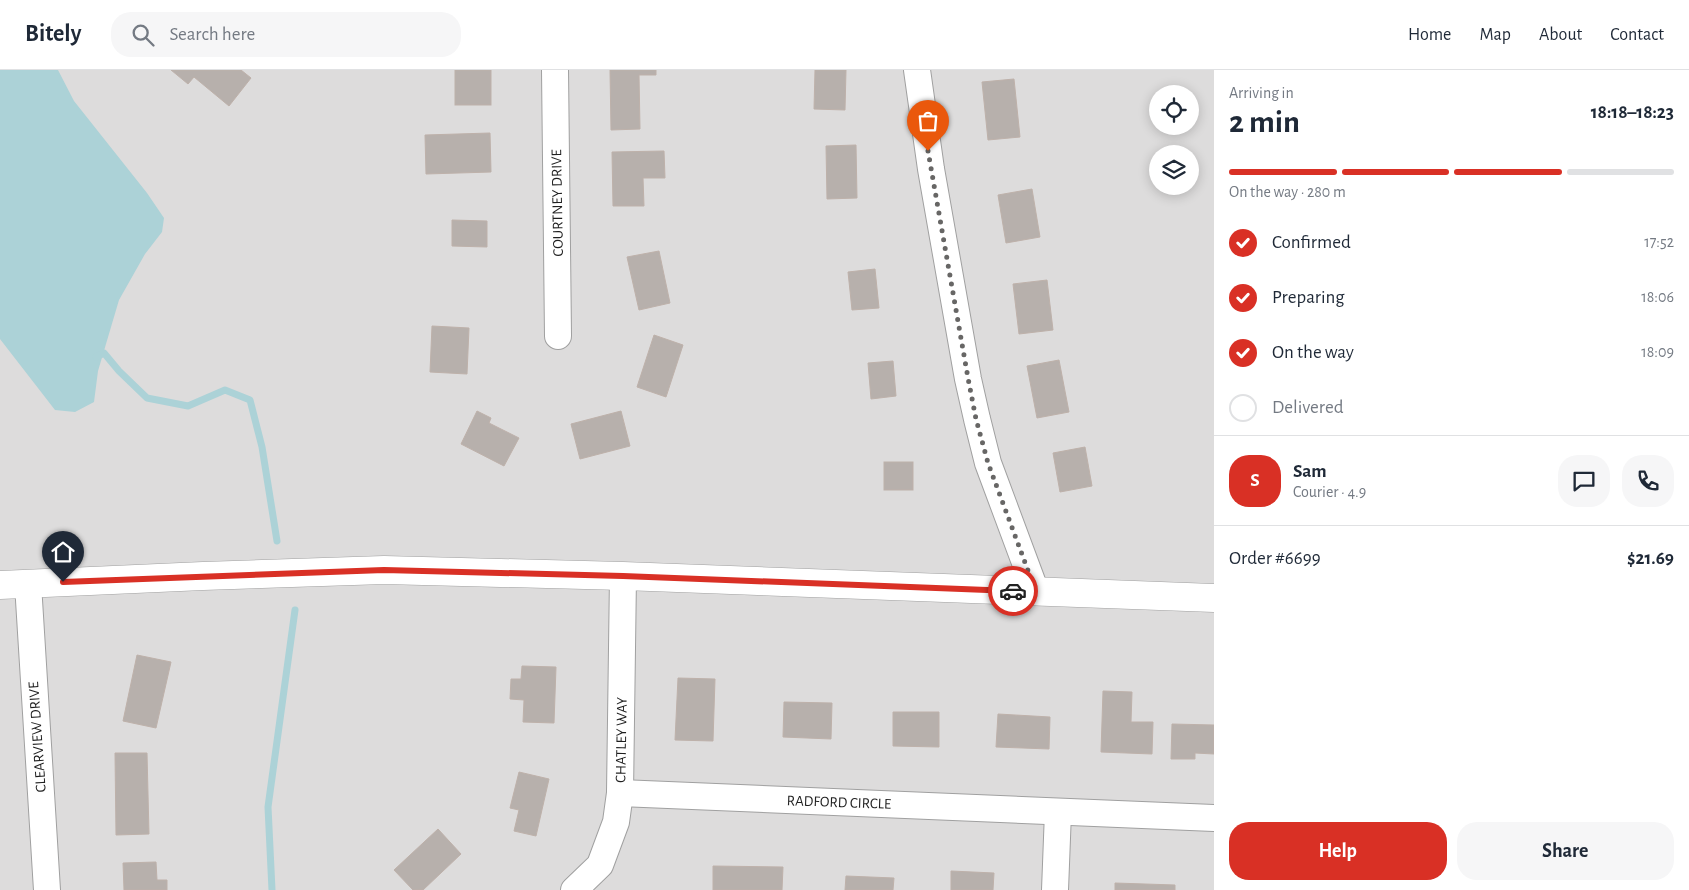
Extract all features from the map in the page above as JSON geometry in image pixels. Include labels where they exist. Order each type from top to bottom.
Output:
[{"type":"street","name":"COURTNEY DRIVE","points":[[555,70],[558,336]]},
{"type":"street","points":[[917,70],[931,170],[976,419],[988,463],[1036,592]]},
{"type":"street","points":[[0,586],[384,570],[623,576],[1214,598]]},
{"type":"street","name":"CHATLEY WAY","points":[[574,890],[600,865],[616,822],[620,793],[623,576]]},
{"type":"street","name":"CLEARVIEW DRIVE","points":[[28,584],[47,890]]},
{"type":"street","name":"RADFORD CIRCLE","points":[[620,793],[1214,818]]},
{"type":"street","points":[[1055,890],[1058,812]]},
{"type":"shaded area","points":[[0,70],[1214,70],[1214,890],[0,890]]},
{"type":"water","points":[[0,70],[58,70],[74,101],[147,193],[164,218],[162,232],[145,254],[119,300],[98,371],[94,402],[75,412],[55,410],[0,339]]},
{"type":"building","points":[[171,70],[241,70],[251,78],[229,106],[194,77],[188,84]]},
{"type":"building","points":[[455,70],[491,70],[491,105],[455,105]]},
{"type":"building","points":[[610,70],[656,70],[656,75],[639,75],[640,129],[611,130]]},
{"type":"building","points":[[815,70],[846,70],[845,110],[814,109]]},
{"type":"building","points":[[1014,79],[1020,137],[988,140],[982,82]]},
{"type":"building","points":[[490,133],[491,172],[426,174],[425,135]]},
{"type":"building","points":[[856,145],[857,198],[827,199],[826,146]]},
{"type":"building","points":[[664,151],[665,178],[643,178],[644,206],[613,206],[612,152]]},
{"type":"building","points":[[1032,189],[1040,237],[1006,243],[998,195]]},
{"type":"building","points":[[452,220],[487,221],[487,247],[452,246]]},
{"type":"building","points":[[659,251],[670,303],[639,310],[627,257]]},
{"type":"building","points":[[875,269],[879,308],[852,310],[848,272]]},
{"type":"building","points":[[1047,280],[1053,330],[1019,334],[1013,284]]},
{"type":"building","points":[[432,326],[469,328],[467,374],[430,372]]},
{"type":"building","points":[[654,335],[683,345],[666,397],[637,387]]},
{"type":"building","points":[[1059,360],[1069,412],[1037,418],[1027,366]]},
{"type":"building","points":[[893,361],[896,396],[871,399],[868,363]]},
{"type":"building","points":[[477,411],[491,418],[489,423],[519,438],[504,466],[461,444]]},
{"type":"building","points":[[621,411],[630,446],[580,459],[571,424]]},
{"type":"building","points":[[1085,447],[1092,486],[1060,492],[1053,453]]},
{"type":"building","points":[[884,462],[913,462],[913,490],[884,490]]},
{"type":"building","points":[[137,655],[171,662],[156,728],[123,721]]},
{"type":"building","points":[[522,666],[556,667],[554,723],[523,722],[524,700],[510,699],[511,679],[521,679]]},
{"type":"building","points":[[678,678],[715,679],[713,741],[675,740]]},
{"type":"building","points":[[1103,691],[1132,692],[1131,722],[1153,722],[1152,754],[1101,752]]},
{"type":"building","points":[[784,702],[832,703],[831,739],[783,737]]},
{"type":"building","points":[[893,712],[939,712],[939,747],[893,746]]},
{"type":"building","points":[[998,714],[1050,717],[1049,749],[996,747]]},
{"type":"building","points":[[1172,724],[1214,725],[1214,754],[1195,753],[1195,759],[1171,759]]},
{"type":"building","points":[[115,753],[147,753],[149,834],[116,835]]},
{"type":"building","points":[[519,772],[549,779],[536,836],[514,831],[519,810],[510,808]]},
{"type":"building","points":[[438,829],[461,854],[423,890],[413,890],[394,870]]},
{"type":"building","points":[[156,862],[157,880],[167,880],[167,890],[124,890],[123,863]]},
{"type":"building","points":[[713,866],[783,867],[782,890],[713,890]]},
{"type":"building","points":[[951,871],[994,873],[993,890],[951,890]]},
{"type":"building","points":[[846,876],[894,878],[893,890],[845,890]]},
{"type":"building","points":[[1115,883],[1175,885],[1175,890],[1115,890]]},
{"type":"waterway","points":[[96,357],[104,353],[119,371],[147,398],[188,406],[225,390],[250,400],[262,447],[277,541]]},
{"type":"waterway","points":[[272,890],[268,807],[295,610]]},
{"type":"way so far","points":[[928,151],[976,419],[988,463],[1036,592],[1013,591]]},
{"type":"route","points":[[63,582],[384,570],[623,576],[1013,591]]}]
